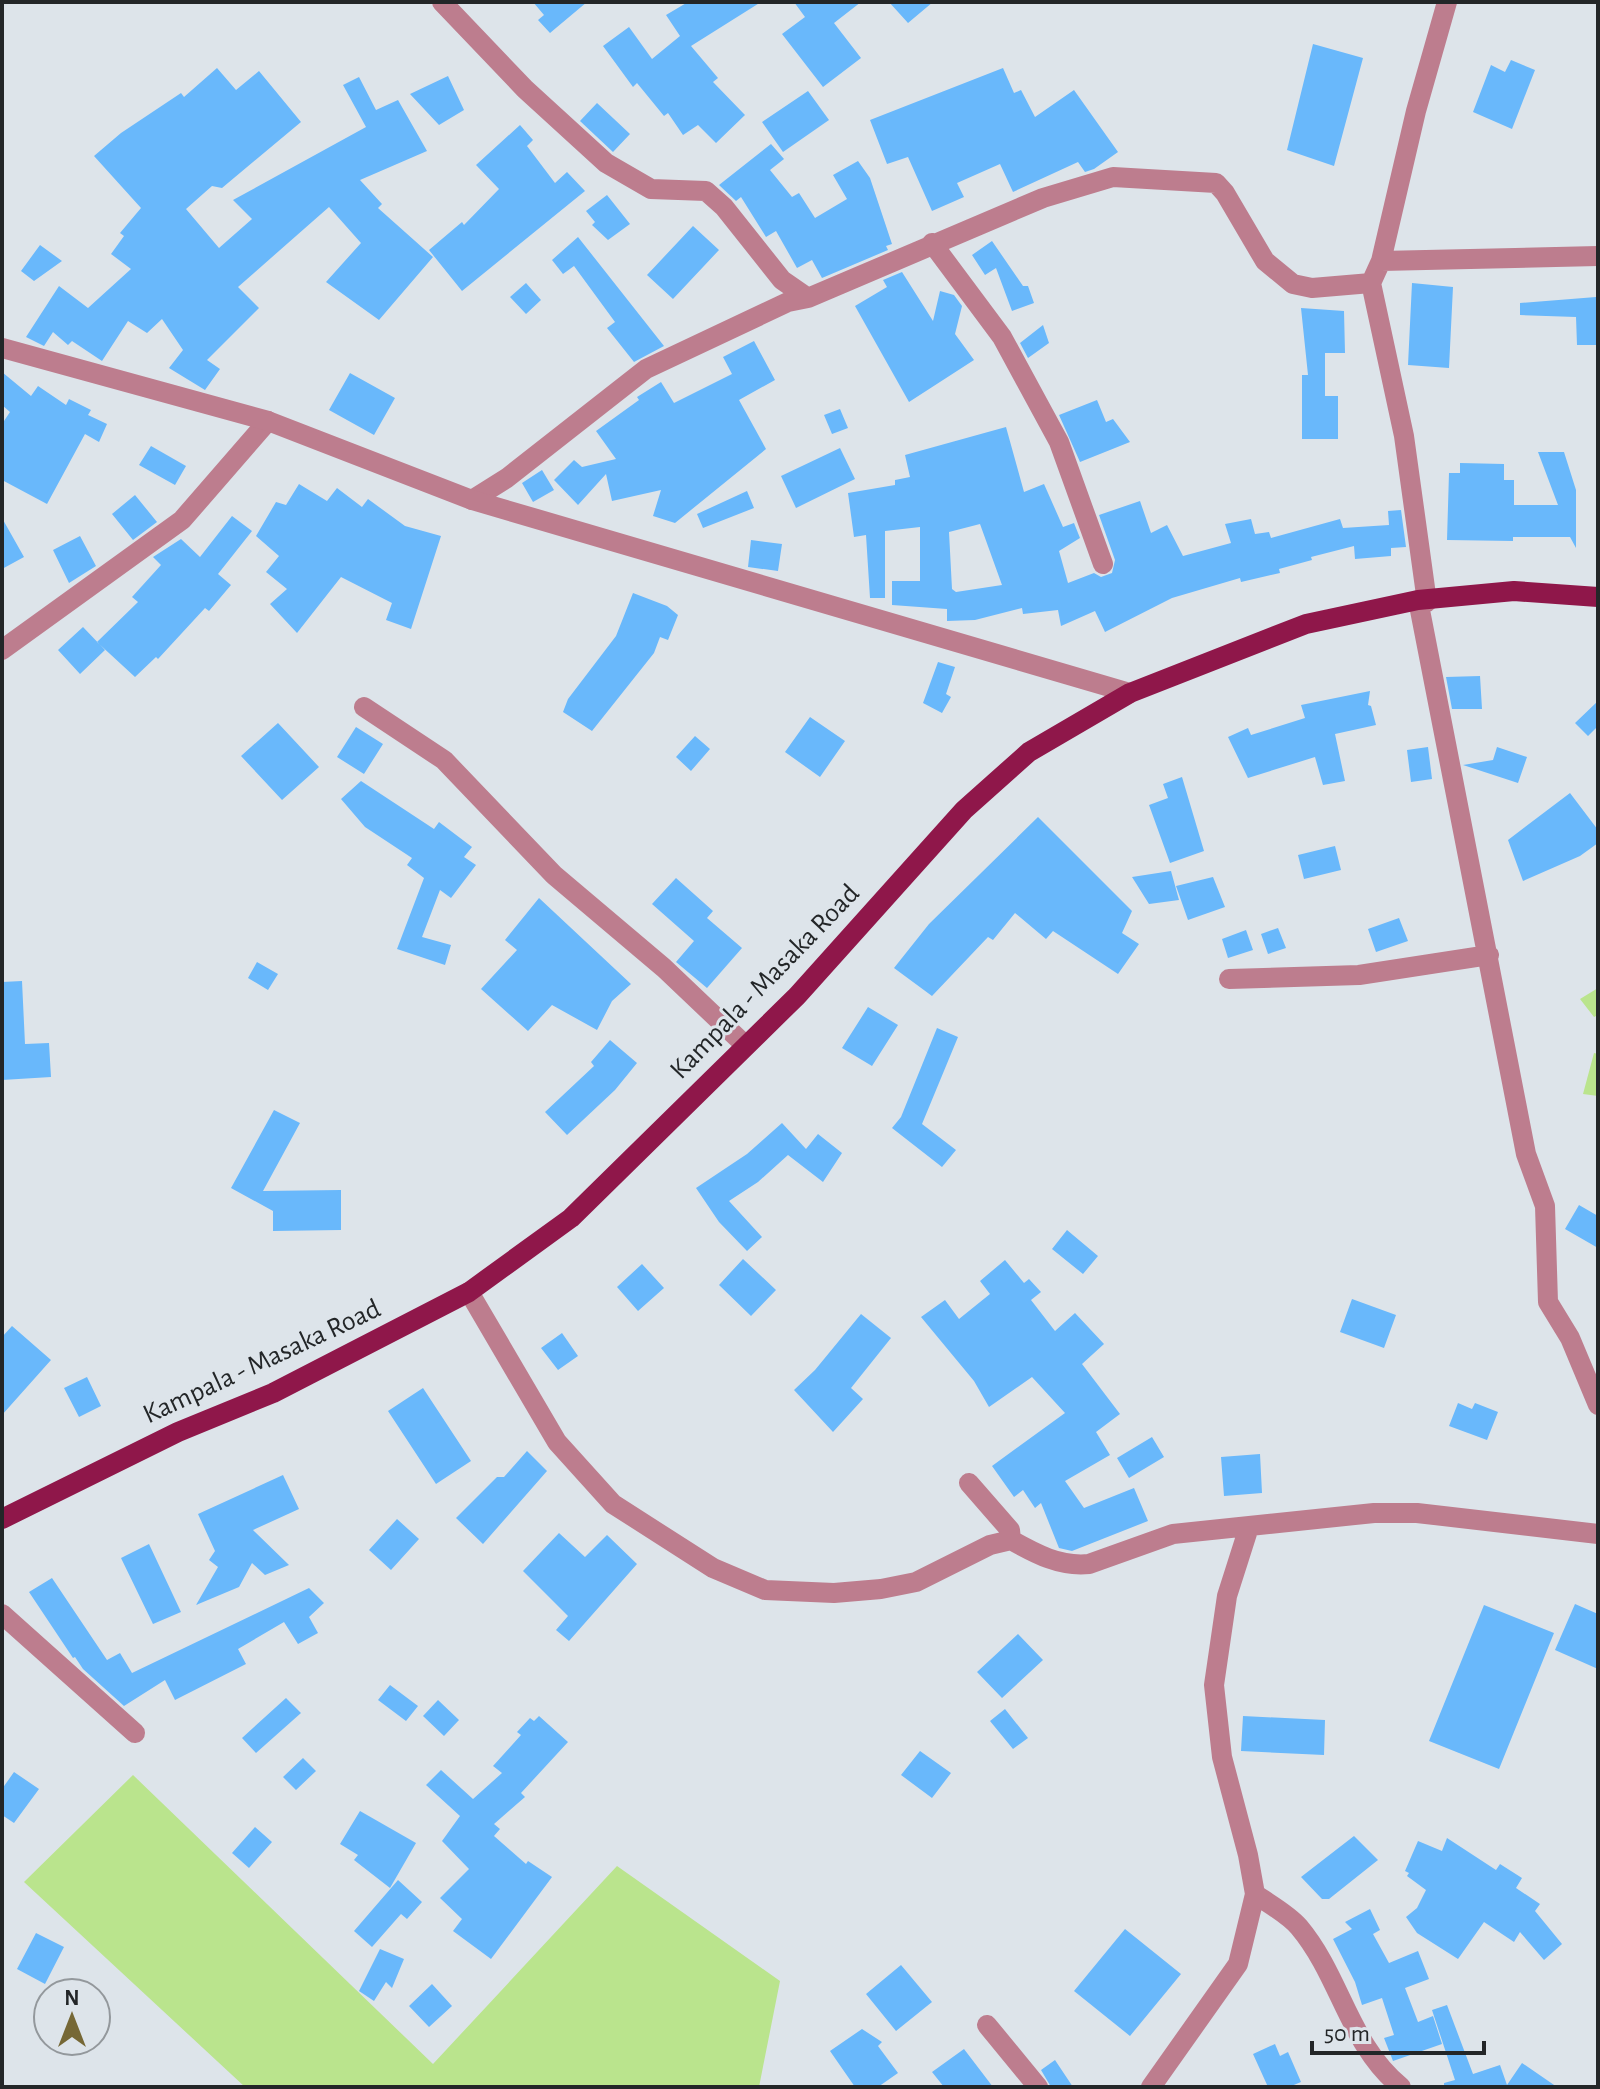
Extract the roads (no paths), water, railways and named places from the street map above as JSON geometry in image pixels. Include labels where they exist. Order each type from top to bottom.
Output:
[{"type":"main road","name":"Kampala - Masaka Road","points":[[2,1519],[178,1432],[273,1393],[469,1292],[571,1218],[797,996],[964,810],[1029,752],[1130,693],[1306,624],[1423,601],[1514,591],[1598,597]]},
{"type":"street","points":[[442,2],[525,89],[606,163],[651,189],[706,191],[724,207],[782,280],[808,298]]},
{"type":"street","points":[[1447,2],[1416,111],[1381,261],[1371,283],[1404,436],[1423,601],[1526,1154],[1545,1206],[1548,1302],[1570,1338],[1598,1405]]},
{"type":"street","points":[[472,500],[507,478],[646,369],[716,333],[788,302],[808,298],[932,243],[1100,178],[1182,178],[1216,183],[1265,261],[1293,284],[1312,288],[1371,283]]},
{"type":"street","points":[[932,243],[1002,337],[1059,442],[1103,564]]},
{"type":"street","points":[[1381,261],[1598,256]]},
{"type":"street","points":[[2,348],[268,421],[472,500],[1130,693]]},
{"type":"street","points":[[2,650],[182,520],[268,421]]},
{"type":"street","points":[[364,707],[444,760],[554,875],[664,968],[745,1045]]},
{"type":"street","points":[[1229,979],[1359,975],[1489,955]]},
{"type":"street","points":[[469,1292],[557,1442],[613,1504],[713,1568],[765,1590],[834,1593],[916,1582],[990,1545],[1011,1540],[1041,1557],[1075,1565],[1089,1564],[1173,1534],[1374,1513],[1417,1513],[1598,1534]]},
{"type":"street","points":[[969,1483],[1010,1530],[1011,1540]]},
{"type":"street","points":[[1151,2087],[1238,1964],[1255,1894],[1222,1757],[1214,1685],[1224,1609],[1238,1551],[1249,1527]]},
{"type":"street","points":[[2,1614],[135,1733]]},
{"type":"street","points":[[1255,1894],[1298,1925],[1327,1968],[1363,2046],[1401,2087]]},
{"type":"street","points":[[987,2025],[1038,2087]]}]
